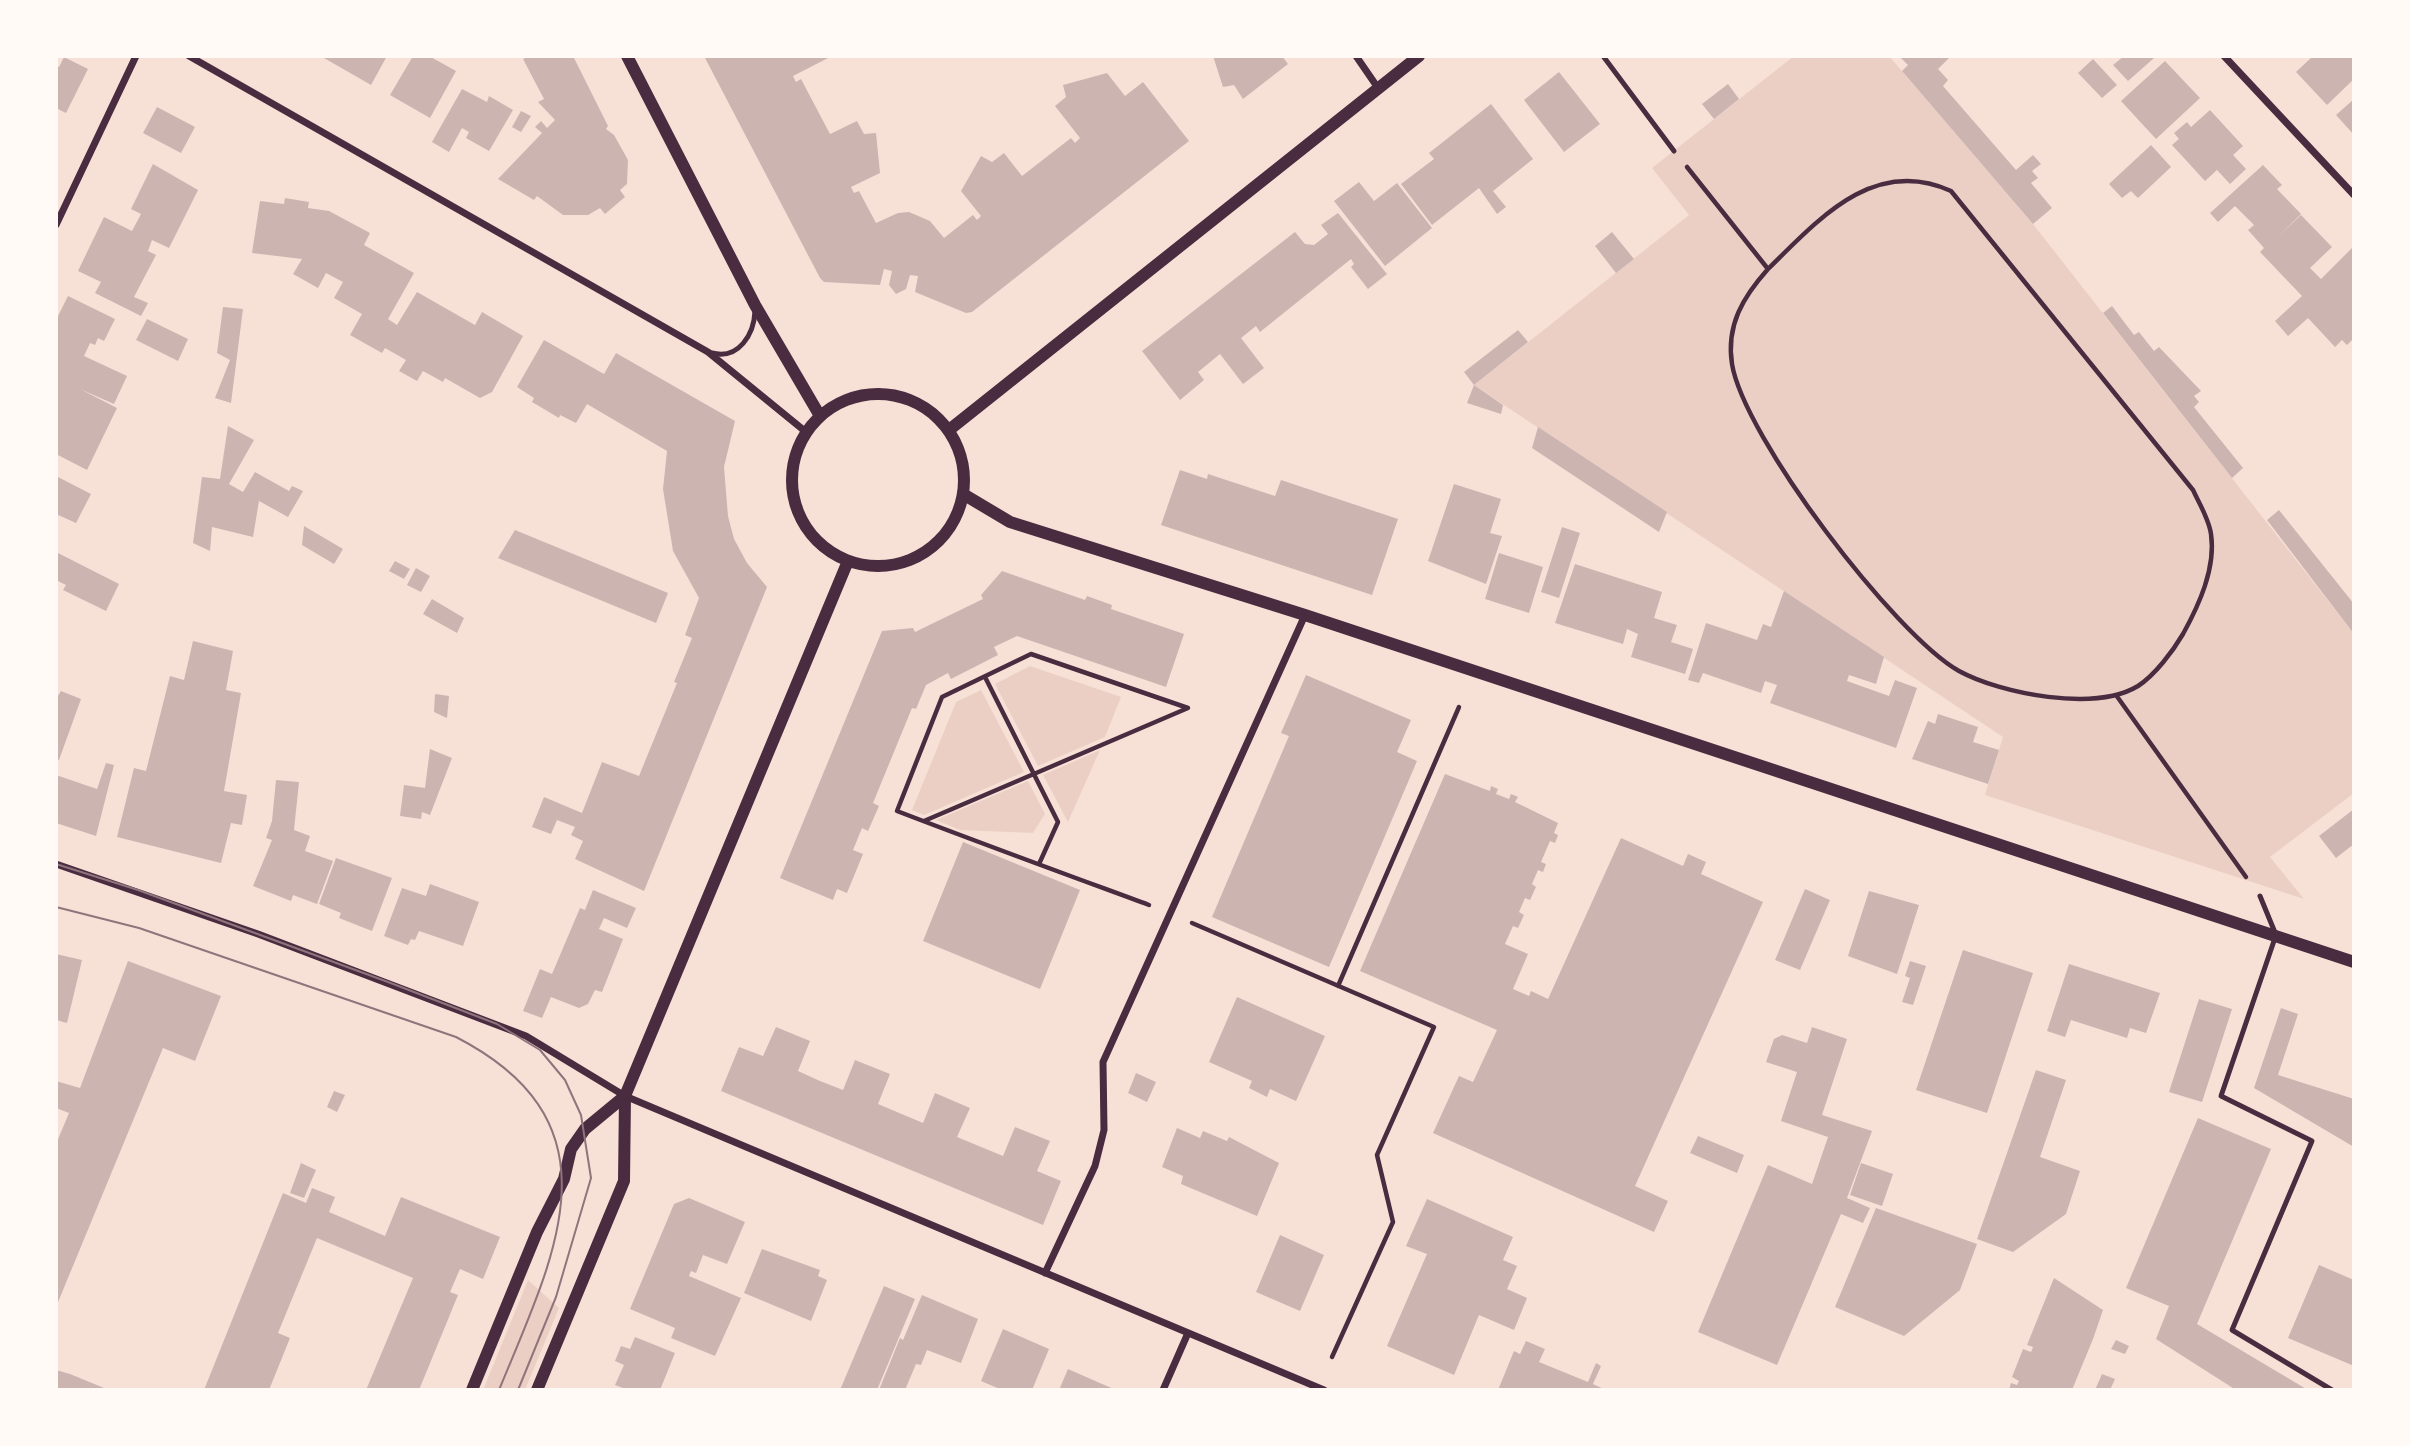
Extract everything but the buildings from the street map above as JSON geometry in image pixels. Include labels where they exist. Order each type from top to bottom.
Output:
[{"type":"street","points":[[56,225],[136,56]]},
{"type":"street","points":[[189,56],[708,352],[806,432]]},
{"type":"street","points":[[627,56],[755,305],[820,416]]},
{"type":"street","points":[[1356,56],[1378,88]]},
{"type":"street","points":[[949,430],[1419,56]]},
{"type":"street","points":[[2224,56],[2354,195]]},
{"type":"street","points":[[897,395],[933,413],[949,430],[959,448],[964,471],[963,494],[957,517],[943,537],[926,553],[904,563],[881,567],[849,561],[816,542],[802,523],[793,500],[791,477],[795,453],[806,432],[820,416],[856,396],[897,395]]},
{"type":"street","points":[[963,494],[1010,522],[1304,615],[2354,962]]},
{"type":"street","points":[[537,1390],[624,1181],[625,1096],[849,561]]},
{"type":"street","points":[[1045,1273],[1095,1166],[1104,1130],[1103,1062],[1304,615]]},
{"type":"street","points":[[56,864],[258,934],[526,1036],[625,1096],[1324,1390]]},
{"type":"street","points":[[472,1390],[537,1232],[564,1179],[571,1149],[585,1129],[625,1096]]},
{"type":"street","points":[[1163,1390],[1188,1333]]},
{"type":"lane","points":[[1603,56],[1674,151]]},
{"type":"lane","points":[[708,352],[719,355],[746,342],[754,328],[755,305]]},
{"type":"lane","points":[[2260,896],[2276,935],[2221,1096],[2312,1141],[2232,1329],[2332,1390]]},
{"type":"path","points":[[1674,151],[1768,269]]},
{"type":"path","points":[[1902,178],[1929,181],[1951,191],[2193,489],[2211,533],[2206,583],[2180,638],[2139,685],[2116,695],[2087,698],[2027,695],[1999,689],[1957,670],[1881,602],[1795,488],[1753,417],[1732,365],[1732,336],[1737,308],[1768,269],[1837,208],[1865,189],[1902,178]]},
{"type":"path","points":[[924,821],[1188,708],[1031,653],[942,697],[897,811],[1171,914],[1434,1027],[1377,1155],[1393,1222],[1332,1357]]},
{"type":"path","points":[[985,677],[1058,822],[1039,864]]},
{"type":"path","points":[[2116,695],[2260,896]]},
{"type":"path","points":[[1338,986],[1459,706]]},
{"type":"shaded area","points":[[1794,56],[1889,56],[2033,224],[2354,634],[2354,793],[2270,857],[2304,899],[1985,795],[2003,737],[1474,385],[1689,215],[1652,168]]},
{"type":"shaded area","points":[[1030,666],[1121,697],[1105,737],[1038,766],[995,684]]},
{"type":"shaded area","points":[[981,690],[1024,772],[924,815],[912,810],[956,702]]},
{"type":"shaded area","points":[[1100,750],[1068,822],[1043,775]]},
{"type":"shaded area","points":[[1028,781],[1045,814],[1033,833],[960,830],[936,820]]},
{"type":"shaded area","points":[[528,1280],[559,1308],[525,1390],[483,1390]]},
{"type":"tram line","points":[[56,864],[138,890],[388,982],[497,1024],[540,1050],[565,1080],[581,1115],[591,1178],[556,1297],[518,1390]]},
{"type":"tram line","points":[[56,907],[139,928],[456,1037],[509,1072],[542,1110],[558,1152],[562,1196],[554,1242],[539,1291],[499,1390]]}]
